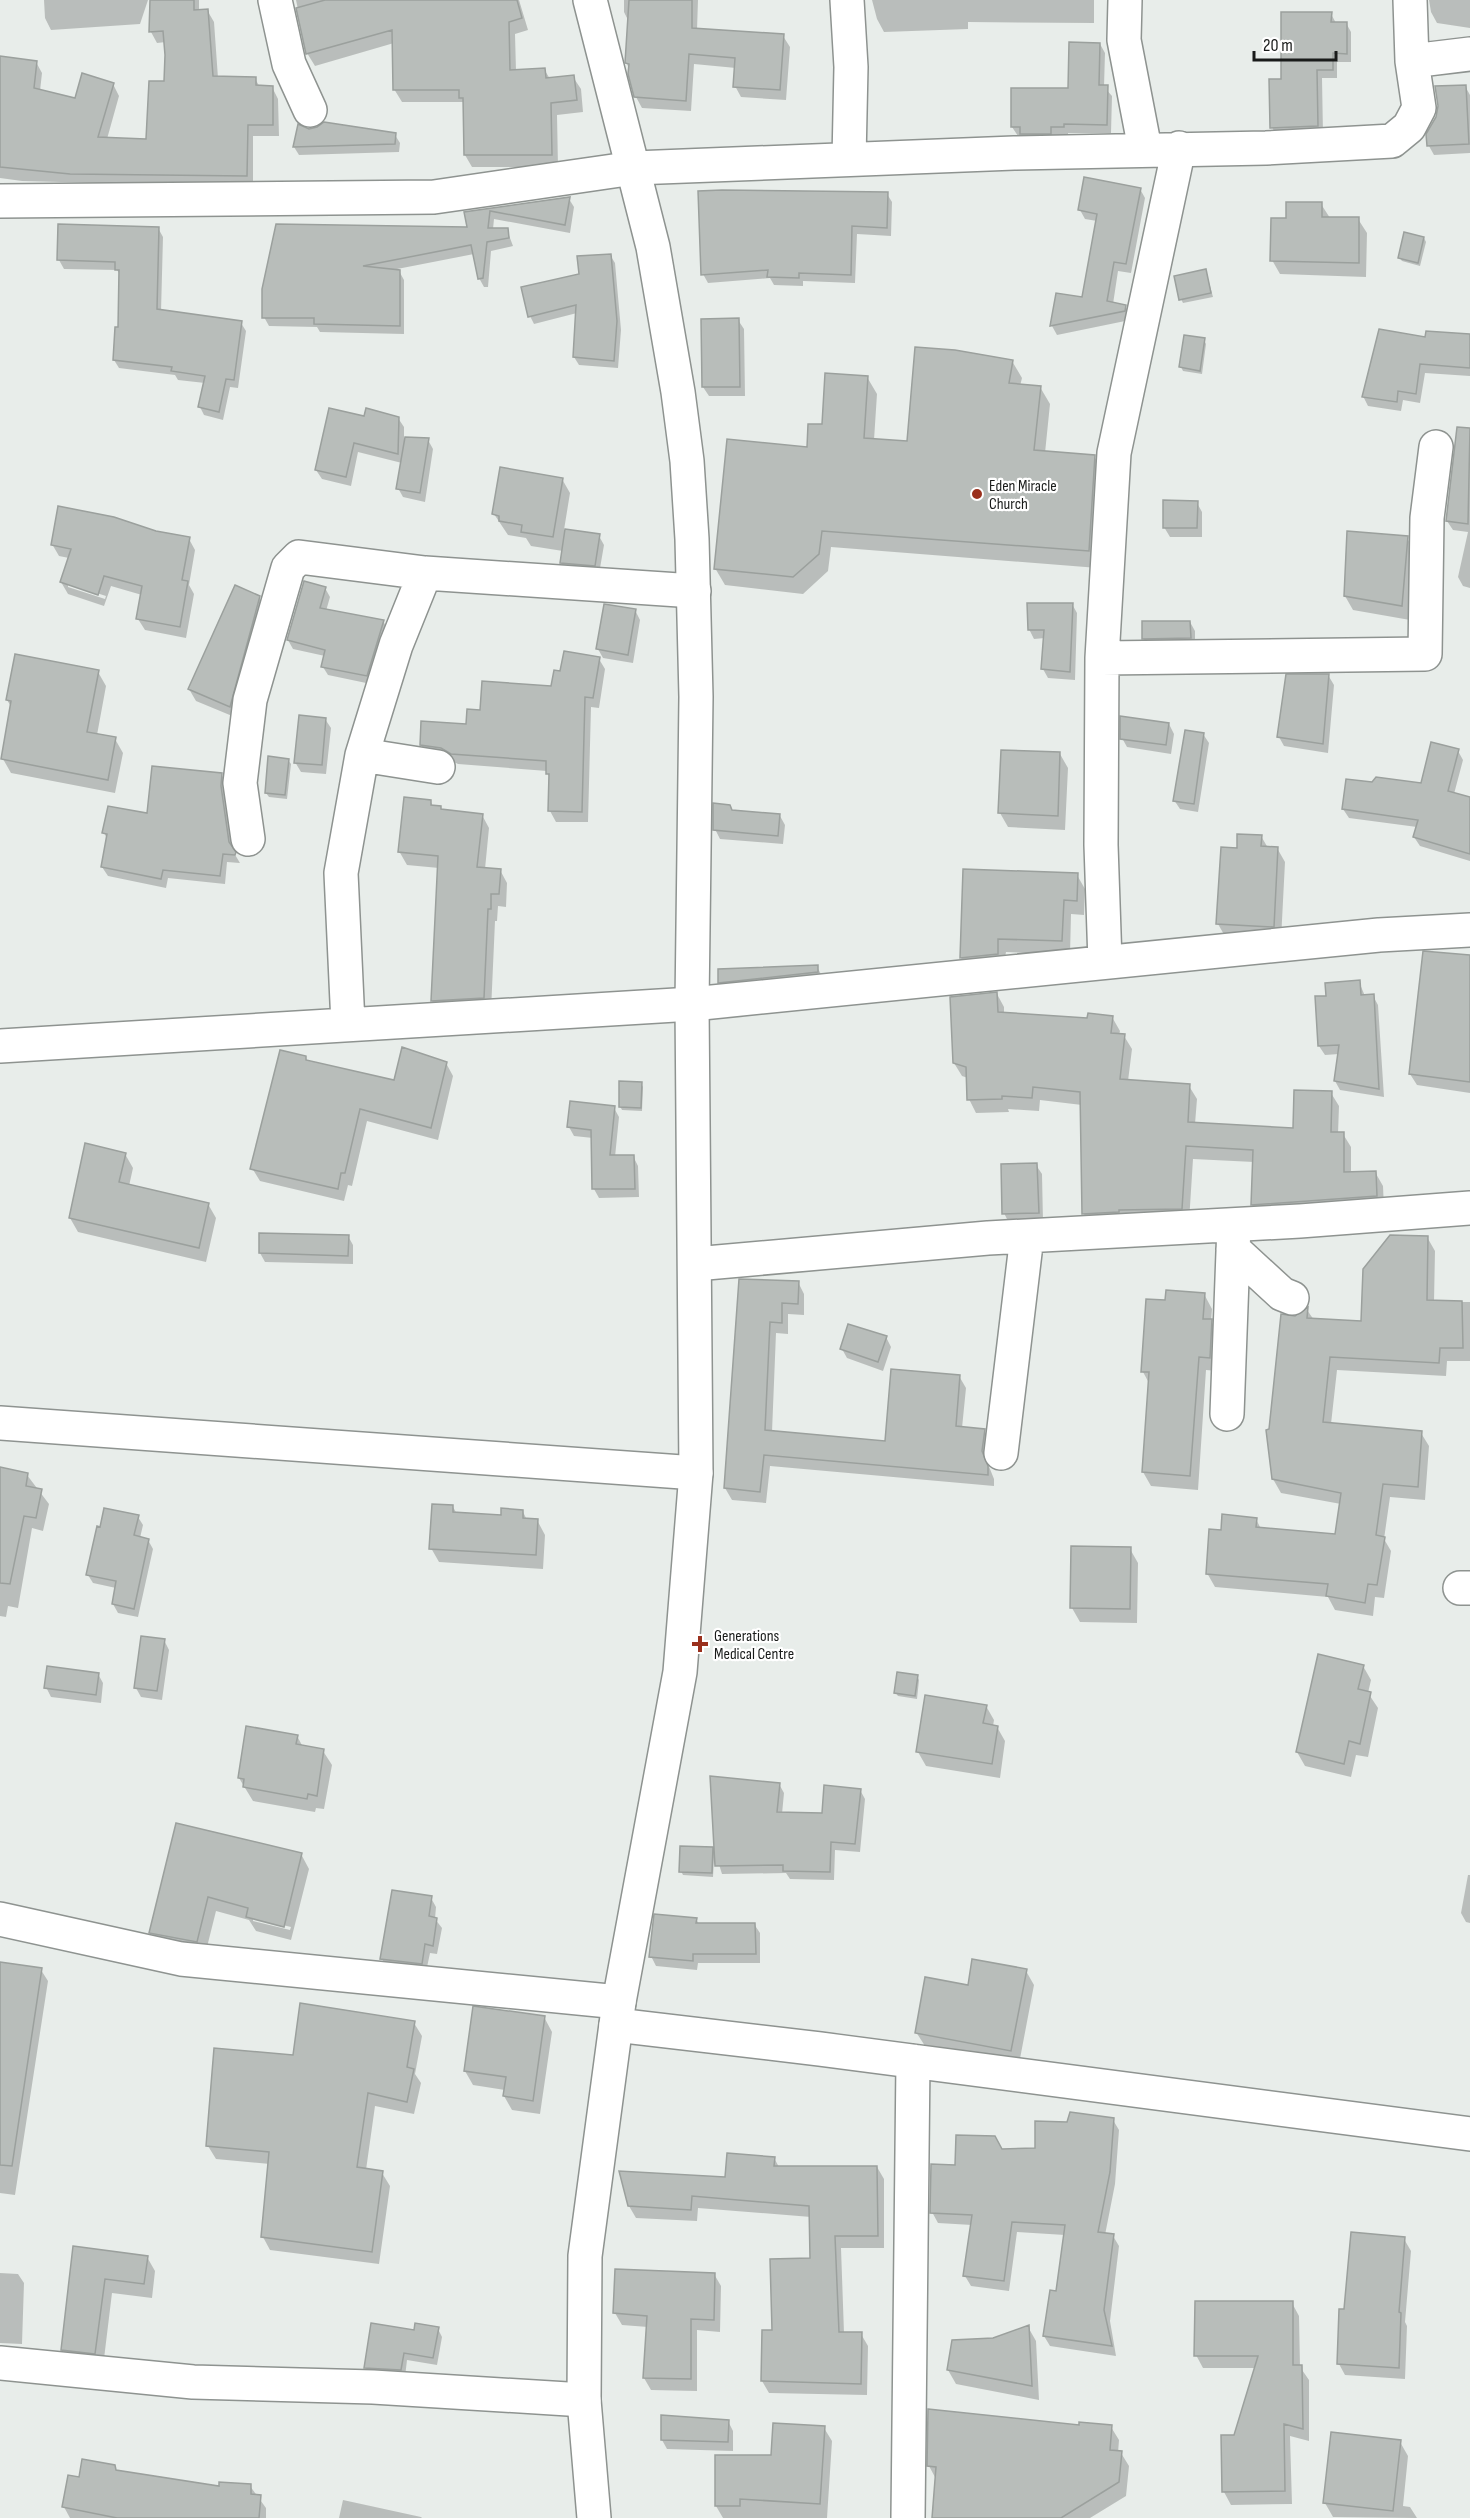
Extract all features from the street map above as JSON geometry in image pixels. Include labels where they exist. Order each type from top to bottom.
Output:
[{"type":"street","points":[[275,0],[289,64],[310,110]]},
{"type":"street","points":[[590,0],[653,247],[678,392],[687,461],[694,591],[696,697],[692,1004],[696,1473],[680,1672],[617,2014],[585,2256],[584,2400],[594,2518]]},
{"type":"street","points":[[848,0],[851,67],[849,159]]},
{"type":"street","points":[[1125,0],[1124,40],[1145,149]]},
{"type":"street","points":[[0,201],[434,197],[634,168],[1145,149],[1266,148],[1392,141],[1409,127],[1419,108],[1412,61],[1410,0]]},
{"type":"street","points":[[1412,61],[1470,54]]},
{"type":"street","points":[[1106,962],[1101,845],[1102,658],[1114,453],[1179,148]]},
{"type":"street","points":[[1102,658],[1425,654],[1427,518],[1436,447]]},
{"type":"street","points":[[248,839],[240,783],[250,700],[288,568],[299,557],[425,573],[694,591]]},
{"type":"street","points":[[348,1024],[341,873],[362,755],[396,645],[425,573]]},
{"type":"street","points":[[362,755],[438,767]]},
{"type":"street","points":[[0,1046],[692,1004],[1379,935],[1470,930]]},
{"type":"street","points":[[695,1264],[1027,1236],[1233,1237],[1470,1208]]},
{"type":"street","points":[[1001,1453],[1027,1236]]},
{"type":"street","points":[[1233,1237],[1282,1294],[1292,1298]]},
{"type":"street","points":[[1227,1414],[1233,1237]]},
{"type":"street","points":[[0,1423],[696,1473]]},
{"type":"street","points":[[0,1919],[181,1959],[617,2014],[913,2061],[1470,2134]]},
{"type":"street","points":[[908,2518],[913,2061]]},
{"type":"street","points":[[0,2363],[193,2382],[373,2386],[584,2400]]},
{"type":"building","points":[[150,0],[194,0],[194,10],[208,9],[213,76],[256,77],[256,85],[273,86],[273,125],[248,125],[247,176],[70,174],[0,167],[0,56],[37,61],[34,88],[75,98],[82,73],[114,83],[98,137],[146,139],[149,81],[164,81],[165,55],[163,31],[149,32]]},
{"type":"building","points":[[325,0],[517,0],[522,18],[509,22],[510,70],[545,68],[546,78],[574,75],[577,100],[551,103],[552,155],[464,155],[463,98],[459,98],[459,90],[393,90],[392,30],[306,54],[296,8]]},
{"type":"building","points":[[629,0],[692,0],[692,28],[784,34],[780,90],[733,87],[735,58],[689,54],[686,101],[634,97],[628,74],[629,64],[625,63]]},
{"type":"building","points":[[1281,12],[1332,12],[1331,22],[1347,22],[1347,54],[1333,53],[1333,70],[1317,70],[1318,126],[1270,128],[1269,79],[1281,79]]},
{"type":"building","points":[[1069,42],[1100,43],[1099,85],[1108,85],[1107,125],[1064,124],[1064,127],[1051,127],[1051,134],[1020,134],[1020,127],[1011,127],[1011,88],[1068,88]]},
{"type":"building","points":[[1466,85],[1469,144],[1427,146],[1426,134],[1436,117],[1438,106],[1435,86]]},
{"type":"building","points":[[324,122],[396,133],[395,144],[293,147],[298,124],[309,129]]},
{"type":"building","points":[[1084,177],[1141,188],[1126,264],[1114,262],[1107,301],[1126,305],[1125,311],[1050,326],[1056,293],[1082,297],[1097,214],[1078,210]]},
{"type":"building","points":[[698,191],[888,192],[887,228],[852,226],[851,275],[799,273],[799,278],[767,277],[768,270],[701,275]]},
{"type":"building","points":[[570,197],[565,225],[490,211],[488,228],[508,228],[509,238],[487,242],[483,278],[478,279],[471,245],[363,266],[400,270],[400,326],[314,324],[314,318],[262,318],[262,289],[276,224],[467,227],[464,212]]},
{"type":"building","points":[[1286,202],[1322,202],[1322,217],[1359,217],[1359,263],[1270,261],[1271,218],[1286,218]]},
{"type":"building","points":[[58,224],[159,227],[157,309],[242,321],[234,380],[226,379],[219,412],[198,407],[205,376],[171,371],[172,367],[113,360],[115,327],[118,327],[119,270],[115,270],[115,262],[57,260]]},
{"type":"building","points":[[1404,232],[1424,237],[1418,263],[1398,258]]},
{"type":"building","points":[[611,254],[617,321],[614,361],[573,357],[576,305],[528,317],[521,287],[579,274],[577,256]]},
{"type":"building","points":[[1206,269],[1211,293],[1179,300],[1174,276]]},
{"type":"building","points":[[739,318],[740,387],[702,387],[701,319]]},
{"type":"building","points":[[1379,329],[1425,337],[1426,331],[1470,334],[1470,368],[1420,364],[1416,394],[1398,391],[1397,402],[1362,397]]},
{"type":"building","points":[[1184,335],[1205,338],[1200,371],[1179,367]]},
{"type":"building","points":[[915,347],[955,350],[1013,360],[1009,383],[1041,386],[1034,450],[1095,455],[1089,551],[822,531],[819,554],[793,577],[714,569],[727,439],[807,447],[808,424],[822,424],[825,373],[868,376],[864,438],[907,441]]},
{"type":"building","points":[[329,408],[364,416],[366,408],[399,417],[398,454],[354,443],[346,477],[315,470]]},
{"type":"building","points":[[1457,427],[1470,428],[1468,524],[1446,521]]},
{"type":"building","points":[[405,437],[429,438],[420,493],[396,489]]},
{"type":"building","points":[[500,467],[563,478],[553,537],[521,532],[522,525],[499,521],[499,516],[492,514]]},
{"type":"building","points":[[1163,500],[1198,501],[1197,528],[1163,528]]},
{"type":"building","points":[[58,506],[114,517],[156,531],[190,537],[182,580],[188,581],[180,627],[136,619],[142,586],[104,576],[98,595],[60,582],[71,549],[51,545]]},
{"type":"building","points":[[565,529],[600,534],[595,566],[560,563]]},
{"type":"building","points":[[1347,531],[1408,536],[1402,606],[1344,596]]},
{"type":"building","points":[[304,581],[326,587],[320,608],[384,620],[367,676],[321,667],[325,650],[287,640]]},
{"type":"building","points":[[235,585],[260,596],[230,707],[188,689]]},
{"type":"building","points":[[1027,603],[1073,603],[1070,672],[1041,669],[1044,630],[1028,630]]},
{"type":"building","points":[[604,604],[636,609],[628,655],[596,649]]},
{"type":"building","points":[[1142,621],[1190,621],[1191,638],[1142,639]]},
{"type":"building","points":[[564,651],[600,657],[593,698],[585,697],[582,812],[548,811],[549,774],[546,774],[546,761],[451,754],[441,748],[420,745],[421,721],[466,724],[467,709],[480,710],[482,681],[551,686],[554,670],[560,671]]},
{"type":"building","points":[[15,654],[99,670],[87,732],[116,737],[108,780],[1,759],[11,701],[6,700]]},
{"type":"building","points":[[1286,674],[1329,674],[1323,744],[1277,737]]},
{"type":"building","points":[[299,715],[326,718],[322,765],[294,763]]},
{"type":"building","points":[[1120,716],[1169,723],[1166,745],[1120,739]]},
{"type":"building","points":[[1185,730],[1204,733],[1194,804],[1173,801]]},
{"type":"building","points":[[1431,742],[1459,749],[1448,791],[1470,797],[1470,854],[1413,837],[1418,820],[1342,809],[1346,779],[1372,782],[1376,777],[1421,783]]},
{"type":"building","points":[[1001,750],[1060,752],[1058,816],[998,813]]},
{"type":"building","points":[[268,756],[289,759],[285,795],[265,793]]},
{"type":"building","points":[[152,766],[222,773],[221,786],[229,842],[236,852],[235,855],[223,854],[220,876],[163,870],[161,879],[101,867],[107,834],[102,833],[108,806],[147,813]]},
{"type":"building","points":[[404,797],[431,800],[431,805],[441,806],[441,809],[483,814],[477,867],[501,869],[499,894],[491,894],[491,909],[488,909],[484,998],[431,1001],[438,856],[398,852]]},
{"type":"building","points":[[713,803],[730,805],[732,810],[780,814],[778,836],[713,830]]},
{"type":"building","points":[[1237,834],[1262,835],[1261,846],[1278,847],[1274,927],[1216,924],[1221,847],[1237,848]]},
{"type":"building","points":[[963,869],[1078,873],[1077,901],[1064,900],[1062,941],[998,939],[998,954],[960,958]]},
{"type":"building","points":[[1423,951],[1470,955],[1470,1082],[1409,1074]]},
{"type":"building","points":[[818,965],[818,972],[718,983],[718,969]]},
{"type":"building","points":[[1360,980],[1361,995],[1374,994],[1379,1089],[1334,1081],[1339,1045],[1318,1046],[1315,996],[1326,996],[1325,983]]},
{"type":"building","points":[[997,992],[998,1012],[1087,1018],[1088,1013],[1113,1016],[1111,1033],[1125,1034],[1120,1079],[1190,1084],[1188,1122],[1293,1128],[1294,1090],[1332,1091],[1331,1132],[1344,1132],[1344,1172],[1376,1171],[1377,1196],[1251,1205],[1253,1150],[1186,1146],[1182,1209],[1119,1210],[1119,1212],[1082,1214],[1080,1092],[1033,1087],[1032,1098],[1002,1096],[1002,1099],[967,1100],[966,1067],[953,1063],[950,997]]},
{"type":"building","points":[[402,1047],[447,1062],[431,1128],[360,1109],[345,1173],[341,1173],[338,1189],[250,1169],[280,1050],[306,1056],[306,1060],[394,1080]]},
{"type":"building","points":[[619,1081],[642,1082],[641,1108],[619,1107]]},
{"type":"building","points":[[570,1101],[615,1106],[610,1155],[634,1155],[635,1189],[592,1189],[591,1130],[567,1127]]},
{"type":"building","points":[[85,1143],[126,1153],[119,1182],[209,1203],[199,1248],[69,1218]]},
{"type":"building","points":[[1037,1163],[1039,1213],[1002,1214],[1001,1164]]},
{"type":"building","points":[[259,1233],[349,1235],[348,1256],[259,1253]]},
{"type":"building","points":[[1390,1235],[1428,1236],[1427,1300],[1462,1301],[1463,1348],[1440,1348],[1439,1363],[1330,1357],[1323,1422],[1422,1431],[1418,1487],[1383,1484],[1376,1535],[1385,1537],[1377,1585],[1368,1584],[1365,1603],[1326,1596],[1328,1584],[1206,1574],[1209,1529],[1221,1530],[1222,1514],[1257,1518],[1256,1527],[1335,1534],[1341,1493],[1272,1479],[1266,1430],[1269,1429],[1281,1314],[1295,1316],[1308,1307],[1307,1318],[1361,1321],[1363,1269]]},
{"type":"building","points":[[739,1279],[799,1281],[798,1304],[782,1303],[782,1323],[770,1322],[765,1430],[885,1441],[891,1369],[960,1375],[956,1426],[985,1429],[982,1451],[988,1466],[988,1475],[764,1455],[760,1492],[724,1488]]},
{"type":"building","points":[[1166,1290],[1205,1293],[1203,1319],[1212,1319],[1210,1358],[1199,1357],[1190,1476],[1142,1472],[1149,1372],[1141,1372],[1146,1299],[1165,1300]]},
{"type":"building","points":[[848,1324],[887,1336],[878,1362],[840,1349]]},
{"type":"building","points":[[0,1467],[28,1473],[26,1486],[42,1489],[36,1518],[24,1516],[10,1584],[0,1583]]},
{"type":"building","points":[[432,1504],[453,1505],[453,1512],[501,1515],[501,1508],[523,1510],[523,1518],[538,1519],[536,1555],[429,1549]]},
{"type":"building","points":[[104,1508],[139,1515],[134,1535],[149,1539],[134,1609],[112,1604],[116,1581],[86,1575],[97,1526],[100,1527]]},
{"type":"building","points":[[1071,1546],[1131,1547],[1130,1609],[1070,1608]]},
{"type":"building","points":[[141,1636],[165,1639],[157,1691],[134,1688]]},
{"type":"building","points":[[1318,1654],[1364,1665],[1358,1689],[1371,1692],[1360,1744],[1349,1741],[1344,1764],[1296,1752]]},
{"type":"building","points":[[47,1666],[99,1673],[96,1695],[44,1688]]},
{"type":"building","points":[[897,1672],[918,1675],[915,1696],[894,1693]]},
{"type":"building","points":[[925,1695],[987,1705],[983,1723],[998,1726],[992,1764],[916,1752]]},
{"type":"building","points":[[246,1726],[298,1735],[296,1744],[324,1749],[317,1796],[308,1794],[307,1799],[243,1787],[244,1779],[238,1778]]},
{"type":"building","points":[[710,1776],[780,1783],[777,1812],[822,1813],[824,1785],[861,1789],[855,1844],[831,1842],[830,1872],[783,1871],[783,1865],[715,1866]]},
{"type":"building","points":[[176,1823],[302,1853],[284,1927],[246,1917],[248,1908],[208,1897],[197,1942],[149,1933]]},
{"type":"building","points":[[680,1846],[713,1847],[712,1873],[679,1872]]},
{"type":"building","points":[[392,1890],[432,1896],[429,1916],[437,1918],[433,1946],[425,1944],[422,1964],[380,1959]]},
{"type":"building","points":[[654,1914],[697,1918],[696,1923],[755,1923],[756,1954],[693,1954],[693,1961],[649,1957]]},
{"type":"building","points":[[972,1959],[1027,1969],[1011,2051],[915,2033],[925,1977],[968,1985]]},
{"type":"building","points":[[0,1962],[42,1968],[12,2166],[0,2165]]},
{"type":"building","points":[[300,2003],[415,2021],[407,2067],[414,2069],[407,2102],[368,2093],[357,2167],[383,2171],[372,2252],[261,2237],[269,2152],[206,2146],[214,2048],[293,2055]]},
{"type":"building","points":[[473,2006],[545,2016],[533,2101],[503,2096],[506,2077],[464,2071]]},
{"type":"building","points":[[1070,2112],[1114,2118],[1110,2172],[1098,2232],[1114,2234],[1104,2310],[1112,2346],[1043,2336],[1050,2290],[1056,2291],[1065,2225],[1012,2222],[1004,2281],[963,2276],[972,2215],[930,2213],[931,2164],[955,2165],[956,2135],[995,2136],[1002,2149],[1035,2148],[1035,2121],[1067,2122]]},
{"type":"building","points":[[727,2153],[775,2157],[774,2166],[877,2166],[878,2236],[835,2236],[839,2332],[862,2332],[861,2384],[761,2381],[762,2330],[772,2330],[770,2259],[810,2258],[809,2206],[692,2196],[691,2210],[628,2206],[619,2171],[725,2177]]},
{"type":"building","points":[[1351,2232],[1405,2237],[1399,2312],[1401,2313],[1399,2368],[1337,2364],[1339,2309],[1344,2309]]},
{"type":"building","points":[[73,2246],[148,2256],[144,2284],[105,2279],[95,2354],[61,2350]]},
{"type":"building","points":[[615,2269],[715,2273],[714,2320],[691,2319],[691,2379],[643,2378],[647,2316],[613,2313]]},
{"type":"building","points":[[1195,2301],[1293,2301],[1293,2365],[1302,2365],[1303,2429],[1284,2424],[1285,2491],[1222,2492],[1221,2435],[1234,2435],[1258,2356],[1194,2356]]},
{"type":"building","points":[[371,2323],[414,2330],[415,2323],[439,2327],[433,2358],[404,2353],[401,2370],[364,2368]]},
{"type":"building","points":[[1029,2325],[1032,2386],[947,2370],[952,2340],[993,2338]]},
{"type":"building","points":[[928,2409],[1079,2425],[1079,2422],[1112,2425],[1110,2450],[1122,2451],[1119,2482],[1061,2518],[932,2518],[936,2467],[927,2466]]},
{"type":"building","points":[[661,2415],[729,2420],[728,2442],[661,2440]]},
{"type":"building","points":[[773,2423],[825,2426],[820,2504],[740,2499],[740,2506],[715,2506],[715,2455],[771,2455]]},
{"type":"building","points":[[1331,2432],[1401,2440],[1393,2511],[1323,2503]]},
{"type":"building","points":[[82,2459],[115,2465],[116,2470],[219,2486],[219,2482],[251,2484],[251,2494],[261,2495],[259,2518],[117,2518],[62,2507],[68,2475],[79,2477]]},
{"type":"place","name":"Eden Miracle Church","points":[[977,494]]},
{"type":"place","name":"Generations Medical Centre","points":[[700,1644]]}]
